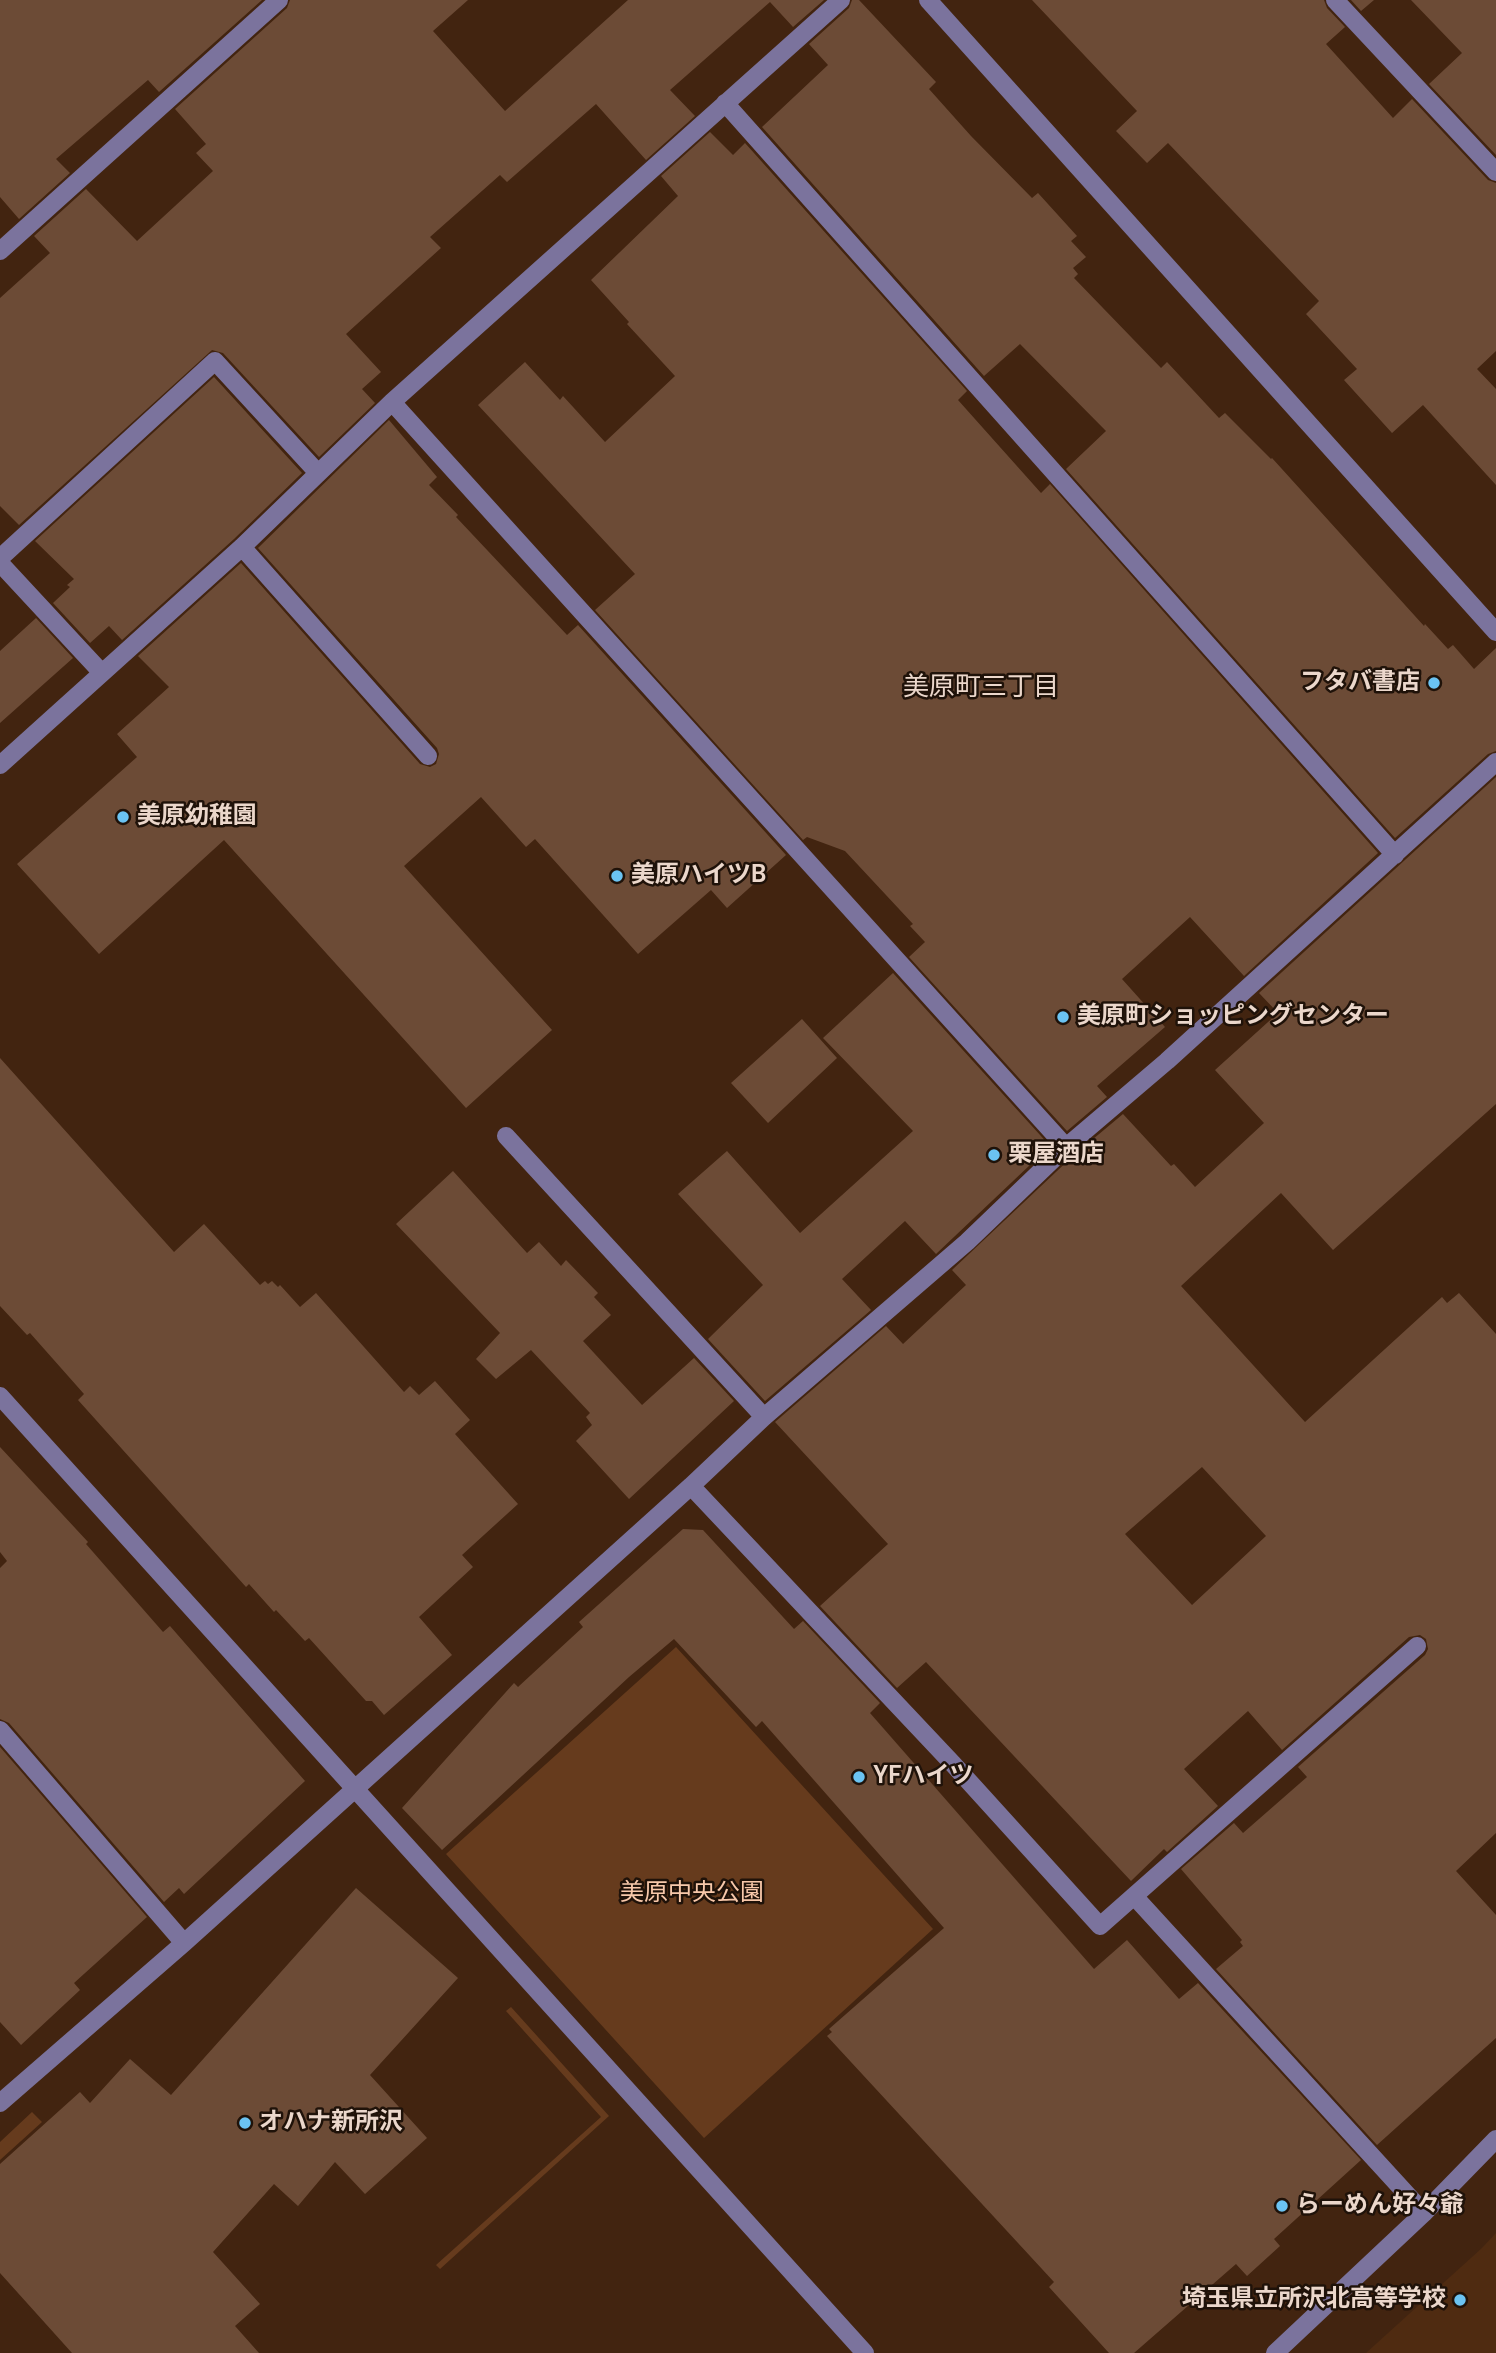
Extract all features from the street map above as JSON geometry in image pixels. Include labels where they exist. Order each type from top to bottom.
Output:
[{"type":"street","points":[[0,251],[279,0]]},
{"type":"street","points":[[0,765],[242,547],[392,402],[841,0]]},
{"type":"street","points":[[928,0],[1496,632]]},
{"type":"street","points":[[1335,0],[1496,173]]},
{"type":"street","points":[[725,103],[1395,855]]},
{"type":"street","points":[[102,673],[0,560],[215,360],[318,473]]},
{"type":"street","points":[[392,402],[1066,1147]]},
{"type":"street","points":[[242,547],[429,756]]},
{"type":"street","points":[[0,2103],[184,1943],[764,1417],[967,1242],[1066,1147],[1167,1061],[1496,762]]},
{"type":"street","points":[[506,1136],[764,1417]]},
{"type":"street","points":[[0,1396],[865,2353]]},
{"type":"street","points":[[691,1486],[953,1764],[1100,1926],[1417,1646]]},
{"type":"street","points":[[0,1730],[184,1943]]},
{"type":"street","points":[[1135,1896],[1424,2213]]},
{"type":"street","points":[[1275,2353],[1424,2213],[1496,2139]]},
{"type":"shaded area","name":"埼玉県立所沢北高等学校","points":[[1496,2233],[1496,2353],[1366,2353],[1482,2248]]},
{"type":"green space","name":"美原中央公園","points":[[676,1647],[933,1929],[704,2138],[446,1854]]},
{"type":"green space","points":[[511,2007],[609,2116],[440,2269],[436,2265],[601,2117],[506,2011]]},
{"type":"green space","points":[[32,2112],[42,2122],[0,2160],[0,2142]]},
{"type":"building","points":[[0,0],[262,0],[159,92],[148,80],[56,159],[70,173],[19,219],[0,197]]},
{"type":"building","points":[[290,0],[468,0],[433,31],[505,111],[628,0],[824,0],[793,27],[770,2],[670,90],[695,116],[646,160],[596,104],[507,182],[500,175],[430,237],[441,248],[346,334],[381,372],[362,389],[375,403],[319,457],[223,353],[212,350],[19,525],[0,506],[0,298],[50,253],[34,236],[86,189],[137,241],[213,171],[196,153],[206,144],[175,109],[287,8]]},
{"type":"building","points":[[852,0],[859,0],[936,82],[929,89],[971,136],[1032,198],[1038,193],[1077,236],[1071,241],[1086,257],[1073,268],[1078,274],[1074,278],[1161,368],[1167,362],[1219,418],[1225,413],[1272,458],[1448,649],[1453,645],[1474,669],[1496,648],[1496,751],[1488,754],[1395,838],[1066,469],[1106,431],[1020,344],[984,376],[762,127],[828,65],[809,44],[849,8]]},
{"type":"building","points":[[1032,0],[1324,0],[1327,8],[1345,27],[1326,44],[1393,118],[1412,99],[1488,180],[1496,183],[1496,351],[1477,369],[1496,389],[1496,485],[1423,405],[1392,433],[1344,380],[1357,369],[1306,314],[1319,301],[1168,143],[1147,163],[1116,131],[1137,111]]},
{"type":"building","points":[[1351,0],[1374,0],[1361,11]]},
{"type":"building","points":[[1411,0],[1496,0],[1496,155],[1429,84],[1462,53]]},
{"type":"building","points":[[710,132],[733,155],[745,143],[967,391],[958,400],[1041,493],[1050,484],[1378,853],[1244,976],[1190,917],[1122,979],[1165,1027],[1097,1086],[1107,1097],[1067,1131],[909,957],[925,942],[910,926],[913,924],[845,851],[807,837],[803,840],[595,610],[635,574],[478,405],[525,362],[560,400],[563,396],[605,442],[675,376],[591,280],[678,196],[661,176]]},
{"type":"building","points":[[214,377],[302,473],[234,539],[122,640],[109,626],[90,643],[53,603],[70,587],[67,585],[74,579],[35,541]]},
{"type":"building","points":[[389,420],[437,477],[429,485],[458,515],[456,517],[567,635],[578,625],[786,855],[727,908],[711,890],[638,954],[535,839],[526,847],[481,797],[404,866],[552,1030],[466,1108],[224,840],[99,954],[17,864],[137,757],[117,734],[169,687],[138,656],[241,563],[420,764],[430,767],[436,764],[439,754],[437,748],[258,548]]},
{"type":"building","points":[[36,618],[73,658],[0,723],[0,651]]},
{"type":"building","points":[[1496,777],[1496,1104],[1333,1250],[1281,1193],[1181,1286],[1305,1422],[1442,1297],[1447,1303],[1459,1293],[1496,1334],[1496,1833],[1456,1871],[1496,1915],[1496,2038],[1377,2145],[1216,1969],[1243,1946],[1240,1942],[1242,1940],[1181,1869],[1234,1823],[1243,1833],[1307,1777],[1298,1767],[1425,1655],[1428,1649],[1426,1639],[1420,1635],[1409,1637],[1282,1750],[1248,1711],[1184,1769],[1218,1806],[1167,1852],[1164,1849],[1131,1881],[926,1662],[897,1688],[820,1606],[888,1544],[775,1422],[886,1326],[903,1344],[966,1285],[952,1270],[1074,1155],[1123,1114],[1171,1166],[1174,1164],[1195,1187],[1264,1123],[1215,1070],[1278,1013],[1259,993]],"holes":[[[1202,1467],[1266,1536],[1192,1605],[1125,1534]]]},
{"type":"building","points":[[893,973],[1050,1146],[936,1254],[905,1221],[842,1279],[871,1310],[765,1401],[708,1339],[763,1285],[678,1194],[727,1151],[800,1233],[913,1131],[823,1038]]},
{"type":"building","points":[[802,1019],[837,1058],[768,1123],[731,1083]]},
{"type":"building","points":[[0,1058],[174,1252],[204,1224],[260,1285],[265,1281],[268,1284],[272,1281],[278,1287],[280,1285],[300,1307],[316,1293],[404,1392],[410,1386],[419,1395],[435,1381],[470,1420],[455,1434],[518,1504],[462,1555],[473,1567],[419,1617],[452,1655],[384,1715],[372,1701],[366,1701],[309,1638],[305,1641],[249,1584],[246,1587],[78,1400],[84,1394],[30,1333],[27,1335],[0,1306]]},
{"type":"building","points":[[453,1171],[527,1253],[539,1242],[561,1266],[566,1260],[598,1293],[594,1297],[611,1315],[583,1341],[642,1405],[694,1358],[734,1401],[629,1499],[576,1441],[592,1425],[586,1417],[590,1413],[531,1350],[496,1379],[476,1359],[500,1333],[396,1224]]},
{"type":"building","points":[[0,1447],[88,1542],[86,1544],[163,1632],[170,1626],[305,1781],[184,1894],[179,1888],[164,1902],[9,1723],[0,1719],[0,1568],[7,1561],[0,1552]]},
{"type":"building","points":[[683,1529],[703,1530],[794,1629],[803,1621],[880,1703],[870,1713],[1094,1969],[1127,1940],[1179,1999],[1198,1983],[1361,2160],[1274,2239],[1280,2246],[1247,2276],[1236,2264],[1134,2353],[1109,2353],[1049,2287],[1054,2282],[827,2036],[832,2032],[829,2029],[944,1928],[762,1721],[756,1727],[674,1639],[629,1677],[442,1850],[402,1808],[514,1683],[518,1687],[583,1627],[579,1622]]},
{"type":"building","points":[[0,1747],[147,1917],[74,1983],[80,1990],[21,2045],[0,2022]]},
{"type":"building","name":"オハナ新所沢","points":[[356,1888],[458,1978],[370,2075],[427,2138],[365,2194],[335,2162],[298,2206],[274,2184],[213,2252],[260,2304],[235,2326],[259,2353],[72,2353],[0,2273],[0,2164],[80,2092],[90,2103],[130,2059],[171,2095]]},
{"type":"place","name":"フタバ書店","points":[[1434,683]]},
{"type":"place","name":"美原幼稚園","points":[[123,817]]},
{"type":"place","name":"美原ハイツB","points":[[617,876]]},
{"type":"place","name":"美原町ショッピングセンター","points":[[1063,1017]]},
{"type":"place","name":"栗屋酒店","points":[[994,1155]]},
{"type":"place","name":"YFハイツ","points":[[859,1777]]},
{"type":"place","name":"オハナ新所沢","points":[[245,2123]]},
{"type":"place","name":"らーめん好々爺","points":[[1282,2206]]},
{"type":"place","name":"埼玉県立所沢北高等学校","points":[[1460,2300]]},
{"type":"district","name":"美原町三丁目","points":[[981,688]]}]
